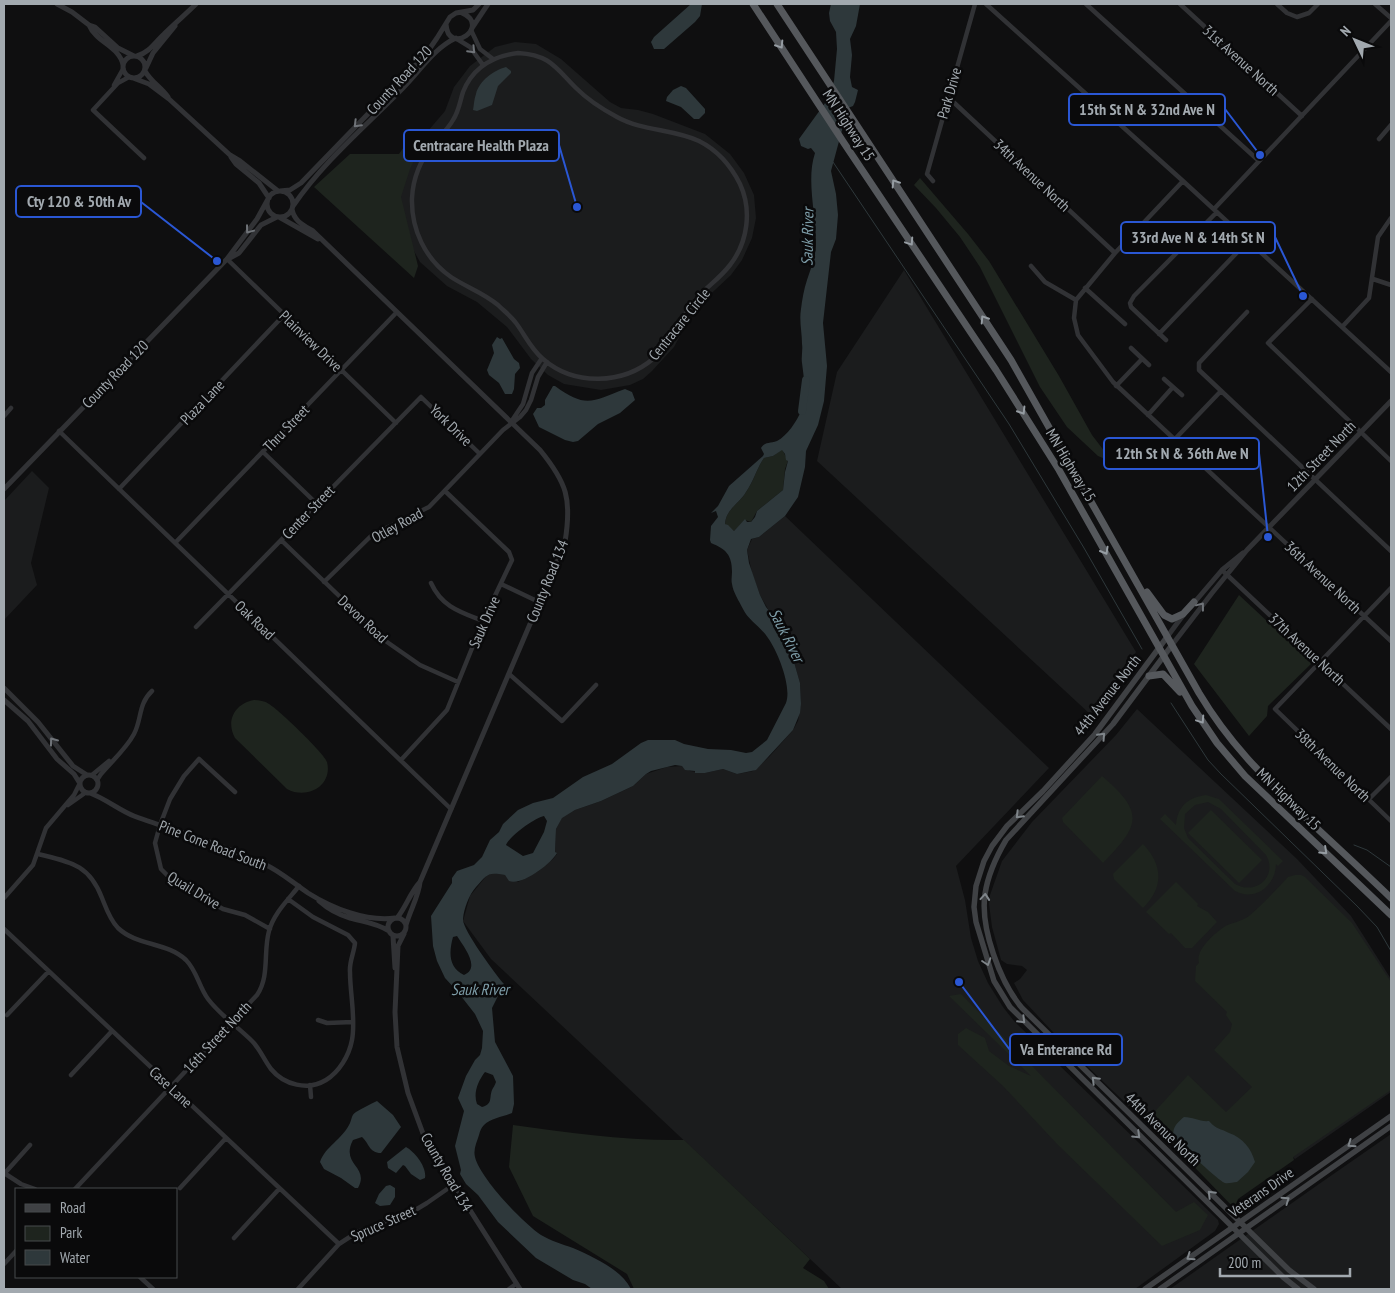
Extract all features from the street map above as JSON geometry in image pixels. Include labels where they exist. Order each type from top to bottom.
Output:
[{"type":"highway","name":"MN Highway 15","points":[[753,4],[996,370],[1059,470],[1192,706],[1217,743],[1245,776],[1391,915]]},
{"type":"highway","name":"MN Highway 15","points":[[777,4],[1011,360],[1167,637],[1227,736],[1246,759],[1391,898]]},
{"type":"highway","points":[[782,4],[811,57]]},
{"type":"highway","points":[[1114,542],[1164,616],[1172,619],[1178,617],[1194,602]]},
{"type":"highway","points":[[1149,676],[1160,674],[1167,676],[1192,706]]},
{"type":"main road","name":"44th Avenue North","points":[[1167,637],[1095,734],[1006,840],[994,862],[988,880],[984,907],[987,927],[1002,978],[1012,996],[1022,1008],[1289,1270],[1314,1289]]},
{"type":"main road","name":"12th Street North","points":[[1164,656],[1172,645]]},
{"type":"main road","name":"44th Avenue North","points":[[1164,656],[1113,724],[1002,832],[980,869],[975,893],[975,919],[994,981],[1015,1014],[1283,1277],[1298,1289]]},
{"type":"main road","name":"Veterans Drive","points":[[1145,1289],[1391,1116]]},
{"type":"main road","name":"Veterans Drive","points":[[1160,1289],[1391,1126]]},
{"type":"street","points":[[57,4],[72,12],[89,25],[96,27],[118,48],[143,60],[151,81],[163,90],[169,99]]},
{"type":"street","points":[[108,94],[125,61],[148,52],[165,32],[196,4]]},
{"type":"street","points":[[479,4],[473,10],[452,14],[446,22],[448,33],[470,47],[483,65]]},
{"type":"street","points":[[457,39],[464,38],[488,4]]},
{"type":"street","name":"Park Drive","points":[[933,181],[927,174],[975,4]]},
{"type":"street","points":[[986,4],[1215,210],[1391,372]]},
{"type":"street","points":[[1086,4],[1259,161]]},
{"type":"street","name":"31st Avenue North","points":[[1180,4],[1302,116]]},
{"type":"street","points":[[1277,4],[1297,17],[1309,13],[1318,4]]},
{"type":"street","points":[[1166,340],[1131,307],[1130,303],[1134,296],[1391,20],[1375,4]]},
{"type":"street","points":[[459,13],[468,17],[472,23],[471,30],[480,49],[492,59]]},
{"type":"street","points":[[144,158],[93,110],[118,83],[140,76],[155,49],[169,35],[178,22]]},
{"type":"street","name":"County Road 120","points":[[279,191],[290,190],[301,183],[426,54],[446,22]]},
{"type":"street","points":[[89,25],[92,31],[120,56],[123,68],[131,78],[148,84],[169,99],[230,155],[279,191],[290,195],[293,207],[287,215],[278,217],[268,210],[268,198],[259,183],[236,164],[230,155]]},
{"type":"street","name":"County Road 120","points":[[293,207],[307,186],[350,140],[406,86],[438,50],[447,42],[457,39]]},
{"type":"street","name":"Centracare Circle","points":[[518,53],[536,56],[552,64],[592,102],[620,119],[645,128],[688,137],[704,144],[721,157],[733,173],[744,195],[747,206],[746,228],[744,238],[734,259],[696,298],[668,342],[646,364],[624,375],[612,378],[587,379],[565,372],[548,362],[527,342],[516,323],[496,304],[442,270],[426,252],[415,227],[412,199],[419,168],[429,150],[453,122],[467,84],[483,65],[492,59],[518,53]]},
{"type":"street","name":"34th Avenue North","points":[[948,97],[1115,253]]},
{"type":"street","points":[[1378,139],[1391,125]]},
{"type":"street","points":[[1031,266],[1045,282],[1076,300],[1115,253],[1183,181]]},
{"type":"street","points":[[268,198],[272,193],[279,191]]},
{"type":"street","name":"County Road 120","points":[[4,489],[227,259],[257,219],[268,198]]},
{"type":"street","name":"County Road 134","points":[[293,207],[296,219],[313,231],[320,240],[540,450],[555,468],[564,485],[568,499],[568,523],[565,542],[420,882],[414,888],[404,909],[396,918]]},
{"type":"street","name":"County Road 120","points":[[227,259],[239,253],[261,225],[278,217]]},
{"type":"street","name":"County Road 134","points":[[278,217],[320,240]]},
{"type":"street","points":[[1342,327],[1369,298],[1378,237],[1391,218]]},
{"type":"street","points":[[1159,334],[1248,241]]},
{"type":"street","name":"Plainview Drive","points":[[227,259],[396,423]]},
{"type":"street","points":[[1373,279],[1391,285]]},
{"type":"street","points":[[1085,288],[1125,324]]},
{"type":"street","points":[[1312,299],[1268,343],[1391,461]]},
{"type":"street","name":"36th Avenue North","points":[[1076,300],[1074,318],[1078,335],[1116,386],[1391,641]]},
{"type":"street","points":[[1247,312],[1199,364],[1199,370],[1391,550]]},
{"type":"street","name":"Thru Street","points":[[175,543],[396,313]]},
{"type":"street","name":"Plaza Lane","points":[[119,489],[284,315]]},
{"type":"street","points":[[1131,348],[1149,365]]},
{"type":"street","points":[[511,424],[523,404],[532,373],[542,358]]},
{"type":"street","points":[[1116,386],[1142,359]]},
{"type":"street","points":[[511,424],[526,410],[538,377],[548,362]]},
{"type":"street","points":[[1164,379],[1182,395]]},
{"type":"street","points":[[1148,415],[1173,387]]},
{"type":"street","points":[[1175,439],[1221,391]]},
{"type":"street","name":"Center Street","points":[[196,627],[421,397]]},
{"type":"street","name":"York Drive","points":[[421,397],[480,454]]},
{"type":"street","name":"12th Street North","points":[[1172,645],[1248,550],[1391,401]]},
{"type":"street","points":[[4,416],[11,408]]},
{"type":"street","name":"Otley Road","points":[[324,582],[372,535],[429,507],[511,424]]},
{"type":"street","name":"Oak Road","points":[[60,431],[451,809]]},
{"type":"street","points":[[263,452],[317,504]]},
{"type":"street","name":"Sauk Drive","points":[[401,760],[447,710],[483,621],[512,560],[509,552],[445,491]]},
{"type":"street","name":"Devon Road","points":[[281,540],[387,642],[420,665],[458,682]]},
{"type":"street","name":"12th Street North","points":[[1167,637],[1222,570],[1248,550]]},
{"type":"street","name":"37th Avenue North","points":[[1222,570],[1391,729]]},
{"type":"street","points":[[431,583],[436,594],[456,610],[483,621]]},
{"type":"street","points":[[501,584],[539,602]]},
{"type":"street","points":[[1320,662],[1391,588]]},
{"type":"street","name":"38th Avenue North","points":[[1320,662],[1275,709],[1391,821]]},
{"type":"street","points":[[509,674],[562,721],[596,685]]},
{"type":"street","points":[[4,688],[38,722],[74,766],[98,780]]},
{"type":"street","points":[[57,814],[98,788],[98,780],[101,774],[124,748],[136,730],[143,702],[152,691]]},
{"type":"street","points":[[4,700],[28,721],[57,759],[74,774],[81,790],[88,793]]},
{"type":"street","points":[[4,898],[28,872],[38,854],[43,834],[74,795],[82,778],[89,775],[124,748]]},
{"type":"street","name":"Quail Drive","points":[[235,792],[199,759],[184,776],[170,799],[160,825],[155,843],[161,869],[172,880],[223,909],[245,914],[270,929]]},
{"type":"street","points":[[1369,799],[1391,777]]},
{"type":"street","name":"Pine Cone Road South","points":[[98,788],[100,794],[111,804]]},
{"type":"street","name":"Pine Cone Road South","points":[[88,793],[133,816],[253,859],[278,871],[311,894],[330,904],[360,915],[381,919],[396,918]]},
{"type":"street","points":[[38,854],[71,862],[84,870],[96,884],[113,922],[127,934],[171,950],[181,956],[196,972],[208,998],[256,1046],[271,1069],[278,1076],[293,1084],[310,1086],[325,1081],[338,1069],[346,1057],[351,1044],[353,1022],[349,971],[355,943],[348,934],[313,917],[288,899]]},
{"type":"street","name":"County Road 134","points":[[406,925],[414,900],[420,889],[420,882]]},
{"type":"street","name":"16th Street North","points":[[76,1188],[257,995],[262,985],[270,929],[275,916],[299,886]]},
{"type":"street","name":"Pine Cone Road South","points":[[311,894],[327,908],[350,918],[378,925],[391,933]]},
{"type":"street","points":[[396,918],[404,921],[406,925],[404,934],[400,936],[391,933],[389,923],[396,918]]},
{"type":"street","name":"Case Lane","points":[[4,929],[279,1190],[339,1244]]},
{"type":"street","name":"County Road 134","points":[[391,933],[396,986]]},
{"type":"street","name":"County Road 134","points":[[404,934],[398,946],[394,1012],[397,1047],[406,1086],[425,1139],[518,1287]]},
{"type":"street","points":[[7,1015],[48,972]]},
{"type":"street","points":[[318,1020],[328,1023],[353,1022]]},
{"type":"street","points":[[71,1076],[112,1031]]},
{"type":"street","points":[[310,1086],[311,1097]]},
{"type":"street","points":[[180,1188],[226,1138]]},
{"type":"street","points":[[30,1145],[4,1174],[32,1188]]},
{"type":"street","name":"Spruce Street","points":[[298,1289],[339,1244],[359,1231],[412,1212],[453,1185]]},
{"type":"street","points":[[234,1238],[279,1190]]},
{"type":"street","points":[[4,1264],[15,1252]]},
{"type":"street","points":[[141,1278],[153,1289]]},
{"type":"street","points":[[509,1289],[518,1287]]},
{"type":"shaded area","points":[[515,42],[536,44],[561,59],[610,102],[621,108],[653,114],[705,134],[730,154],[744,173],[754,195],[756,218],[752,238],[742,260],[731,275],[691,315],[674,347],[643,379],[630,385],[601,390],[564,384],[548,375],[531,359],[507,327],[477,302],[447,286],[420,262],[404,233],[396,196],[416,145],[445,111],[454,87],[470,66],[495,47]]},
{"type":"shaded area","points":[[904,270],[1136,652],[1091,715],[817,461],[837,372]]},
{"type":"shaded area","points":[[32,471],[49,488],[31,563],[37,585],[4,620],[4,501]]},
{"type":"shaded area","points":[[785,516],[1049,768],[956,866],[965,900],[971,938],[978,961],[988,983],[1003,1007],[1014,1021],[1218,1220],[1219,1224],[1215,1231],[1135,1289],[842,1289],[491,959],[463,921],[470,896],[487,875],[494,873],[505,875],[518,882],[537,872],[553,859],[557,854],[555,852],[556,829],[562,817],[633,786],[646,774],[667,767],[682,766],[690,771],[705,773],[723,769],[737,774],[753,771],[769,757],[793,730],[798,721],[801,704],[800,683],[790,648],[760,595],[752,573],[747,550],[752,539],[759,537]]},
{"type":"shaded area","points":[[1137,709],[1297,859],[1351,916],[1391,979],[1391,1092],[1295,1159],[1245,1111],[1192,1165],[1144,1116],[1135,1112],[1067,1047],[1023,1000],[1014,983],[1027,970],[1022,966],[1007,964],[1001,960],[992,927],[989,904],[990,895],[1002,861],[1032,822],[1116,735]]},
{"type":"shaded area","points":[[1391,1134],[1391,1289],[1170,1289],[1319,1184]]},
{"type":"green space","points":[[410,138],[422,144],[410,169],[401,197],[418,266],[414,278],[314,187],[350,154],[399,154]]},
{"type":"green space","points":[[920,178],[989,261],[1059,376],[1092,435],[1105,452],[1124,467],[1098,456],[1067,427],[1040,387],[980,267],[960,237],[914,185]]},
{"type":"green space","points":[[782,449],[788,461],[785,469],[783,490],[757,511],[751,522],[745,520],[734,531],[725,524],[728,514],[743,496],[764,458],[773,456]]},
{"type":"green space","points":[[1239,595],[1312,663],[1268,706],[1267,716],[1249,736],[1194,664]]},
{"type":"green space","points":[[254,700],[266,702],[274,708],[301,732],[324,757],[327,762],[328,771],[326,778],[317,789],[303,793],[287,789],[235,738],[231,725],[234,713],[242,705]]},
{"type":"green space","points":[[1102,776],[1126,800],[1131,810],[1132,819],[1130,829],[1124,839],[1103,863],[1063,822],[1062,818]]},
{"type":"green space","points":[[1206,795],[1219,799],[1283,861],[1278,866],[1276,864],[1272,879],[1263,890],[1250,894],[1235,891],[1160,819],[1165,814],[1176,825],[1181,808],[1189,801]],"holes":[[[1208,802],[1221,809],[1266,855],[1269,863],[1267,877],[1257,886],[1243,887],[1235,884],[1188,838],[1184,828],[1185,814],[1195,805]]]},
{"type":"green space","points":[[1211,810],[1262,860],[1239,883],[1188,833]]},
{"type":"green space","points":[[1143,844],[1150,852],[1157,868],[1158,884],[1150,900],[1143,908],[1114,879],[1113,874]]},
{"type":"green space","points":[[1295,875],[1305,877],[1352,923],[1391,982],[1391,1090],[1293,1157],[1294,1160],[1238,1199],[1234,1208],[1148,1119],[1188,1075],[1226,1112],[1252,1087],[1214,1050],[1230,1032],[1232,1024],[1226,1015],[1227,1012],[1195,981],[1196,966],[1199,963],[1200,953],[1211,938],[1224,927],[1249,916],[1288,877]]},
{"type":"green space","points":[[1176,882],[1198,904],[1197,906],[1208,912],[1217,922],[1192,948],[1185,948],[1171,933],[1169,934],[1146,912]]},
{"type":"green space","points":[[961,994],[1176,1212],[1194,1202],[1208,1215],[1200,1230],[1162,1246],[1057,1144],[1003,1086],[958,1045],[958,1034],[966,1028],[985,1038],[989,1051],[1009,1066],[1031,1076],[949,996]]},
{"type":"green space","points":[[513,1125],[619,1138],[684,1140],[810,1259],[803,1268],[824,1281],[829,1289],[634,1289],[627,1274],[533,1216],[509,1167]]},
{"type":"water","points":[[691,4],[702,4],[700,16],[664,49],[654,49],[651,42],[654,37]]},
{"type":"water","name":"Sauk River","points":[[831,4],[860,4],[856,26],[850,39],[852,55],[850,77],[852,87],[858,90],[853,106],[848,108],[831,171],[838,215],[836,239],[831,252],[823,323],[827,366],[824,401],[818,425],[806,451],[805,467],[798,497],[785,516],[759,537],[751,539],[747,550],[749,563],[760,595],[766,607],[780,624],[790,648],[800,683],[800,713],[793,730],[756,770],[737,774],[723,769],[695,773],[695,771],[685,770],[682,766],[675,765],[651,771],[633,786],[601,801],[575,810],[562,818],[556,829],[555,852],[557,853],[549,863],[536,873],[515,882],[509,881],[505,875],[488,875],[471,894],[463,919],[473,942],[504,984],[492,1008],[495,1042],[513,1076],[514,1104],[512,1113],[490,1121],[483,1126],[474,1151],[475,1157],[493,1188],[533,1229],[545,1237],[606,1264],[621,1275],[631,1289],[592,1289],[536,1258],[498,1222],[478,1195],[466,1184],[460,1174],[461,1170],[455,1146],[464,1111],[458,1098],[466,1076],[480,1055],[483,1031],[475,1014],[445,978],[437,961],[433,946],[431,916],[452,883],[452,878],[457,871],[474,865],[482,857],[490,840],[518,810],[533,803],[553,798],[583,777],[612,764],[648,740],[675,740],[708,749],[752,752],[767,740],[786,703],[786,679],[776,652],[765,634],[745,613],[736,596],[732,582],[731,561],[727,553],[711,543],[711,526],[718,517],[716,511],[711,513],[718,506],[729,486],[763,456],[761,448],[766,444],[781,439],[788,432],[797,419],[803,405],[805,387],[800,313],[816,248],[811,186],[812,163],[815,153],[811,148],[808,149],[801,146],[799,139],[828,99],[834,81],[837,49],[836,32],[830,21]],"holes":[[[782,450],[788,461],[783,490],[757,511],[751,522],[747,522],[745,519],[734,531],[725,524],[728,514],[743,496],[764,458],[773,456]],[[544,816],[547,821],[544,832],[533,853],[523,856],[506,845],[517,833]],[[457,936],[467,951],[471,962],[469,972],[464,975],[452,963],[451,948],[453,937]],[[485,1072],[493,1075],[496,1082],[488,1104],[482,1107],[477,1104],[476,1100],[478,1083]]]},
{"type":"water","points":[[506,67],[511,73],[498,86],[492,105],[477,111],[473,110],[475,96],[480,85],[492,73]]},
{"type":"water","points":[[681,86],[686,88],[705,109],[705,113],[699,119],[694,119],[681,107],[666,101],[673,90]]},
{"type":"water","points":[[497,337],[502,338],[514,359],[519,363],[520,368],[515,374],[512,394],[505,394],[499,383],[489,375],[487,370],[494,353],[492,345]]},
{"type":"water","points":[[553,386],[575,398],[590,401],[625,389],[632,392],[635,400],[620,413],[598,424],[578,441],[573,442],[539,427],[533,414],[537,408],[545,405],[545,400]]},
{"type":"water","points":[[377,1101],[393,1115],[401,1127],[381,1153],[372,1150],[362,1137],[353,1140],[350,1155],[358,1170],[361,1181],[358,1188],[355,1188],[324,1169],[320,1162],[326,1152],[346,1130],[354,1113]]},
{"type":"water","points":[[1184,1117],[1209,1121],[1216,1127],[1242,1141],[1249,1148],[1255,1162],[1248,1172],[1237,1182],[1229,1183],[1225,1183],[1215,1176],[1174,1136],[1175,1128]]},
{"type":"water","points":[[406,1147],[420,1160],[425,1178],[420,1180],[403,1165],[396,1173],[388,1168],[387,1162]]},
{"type":"water","points":[[390,1185],[395,1188],[395,1197],[390,1205],[380,1206],[375,1203],[379,1194],[386,1186]]},
{"type":"waterway","points":[[833,162],[1009,424],[1142,649]]},
{"type":"waterway","name":"Sauk River","points":[[802,411],[806,380]]},
{"type":"waterway","points":[[1171,703],[1208,760],[1357,906],[1377,927],[1391,951]]},
{"type":"waterway","points":[[1354,845],[1367,850],[1391,867]]},
{"type":"place","name":"15th St N & 32nd Ave N","points":[[1260,155]]},
{"type":"place","name":"Centracare Health Plaza","points":[[577,207]]},
{"type":"place","name":"Cty 120 & 50th Av","points":[[217,261]]},
{"type":"place","name":"33rd Ave N & 14th St N","points":[[1303,296]]},
{"type":"place","name":"12th St N & 36th Ave N","points":[[1268,537]]},
{"type":"place","name":"Va Enterance Rd","points":[[959,982]]}]
